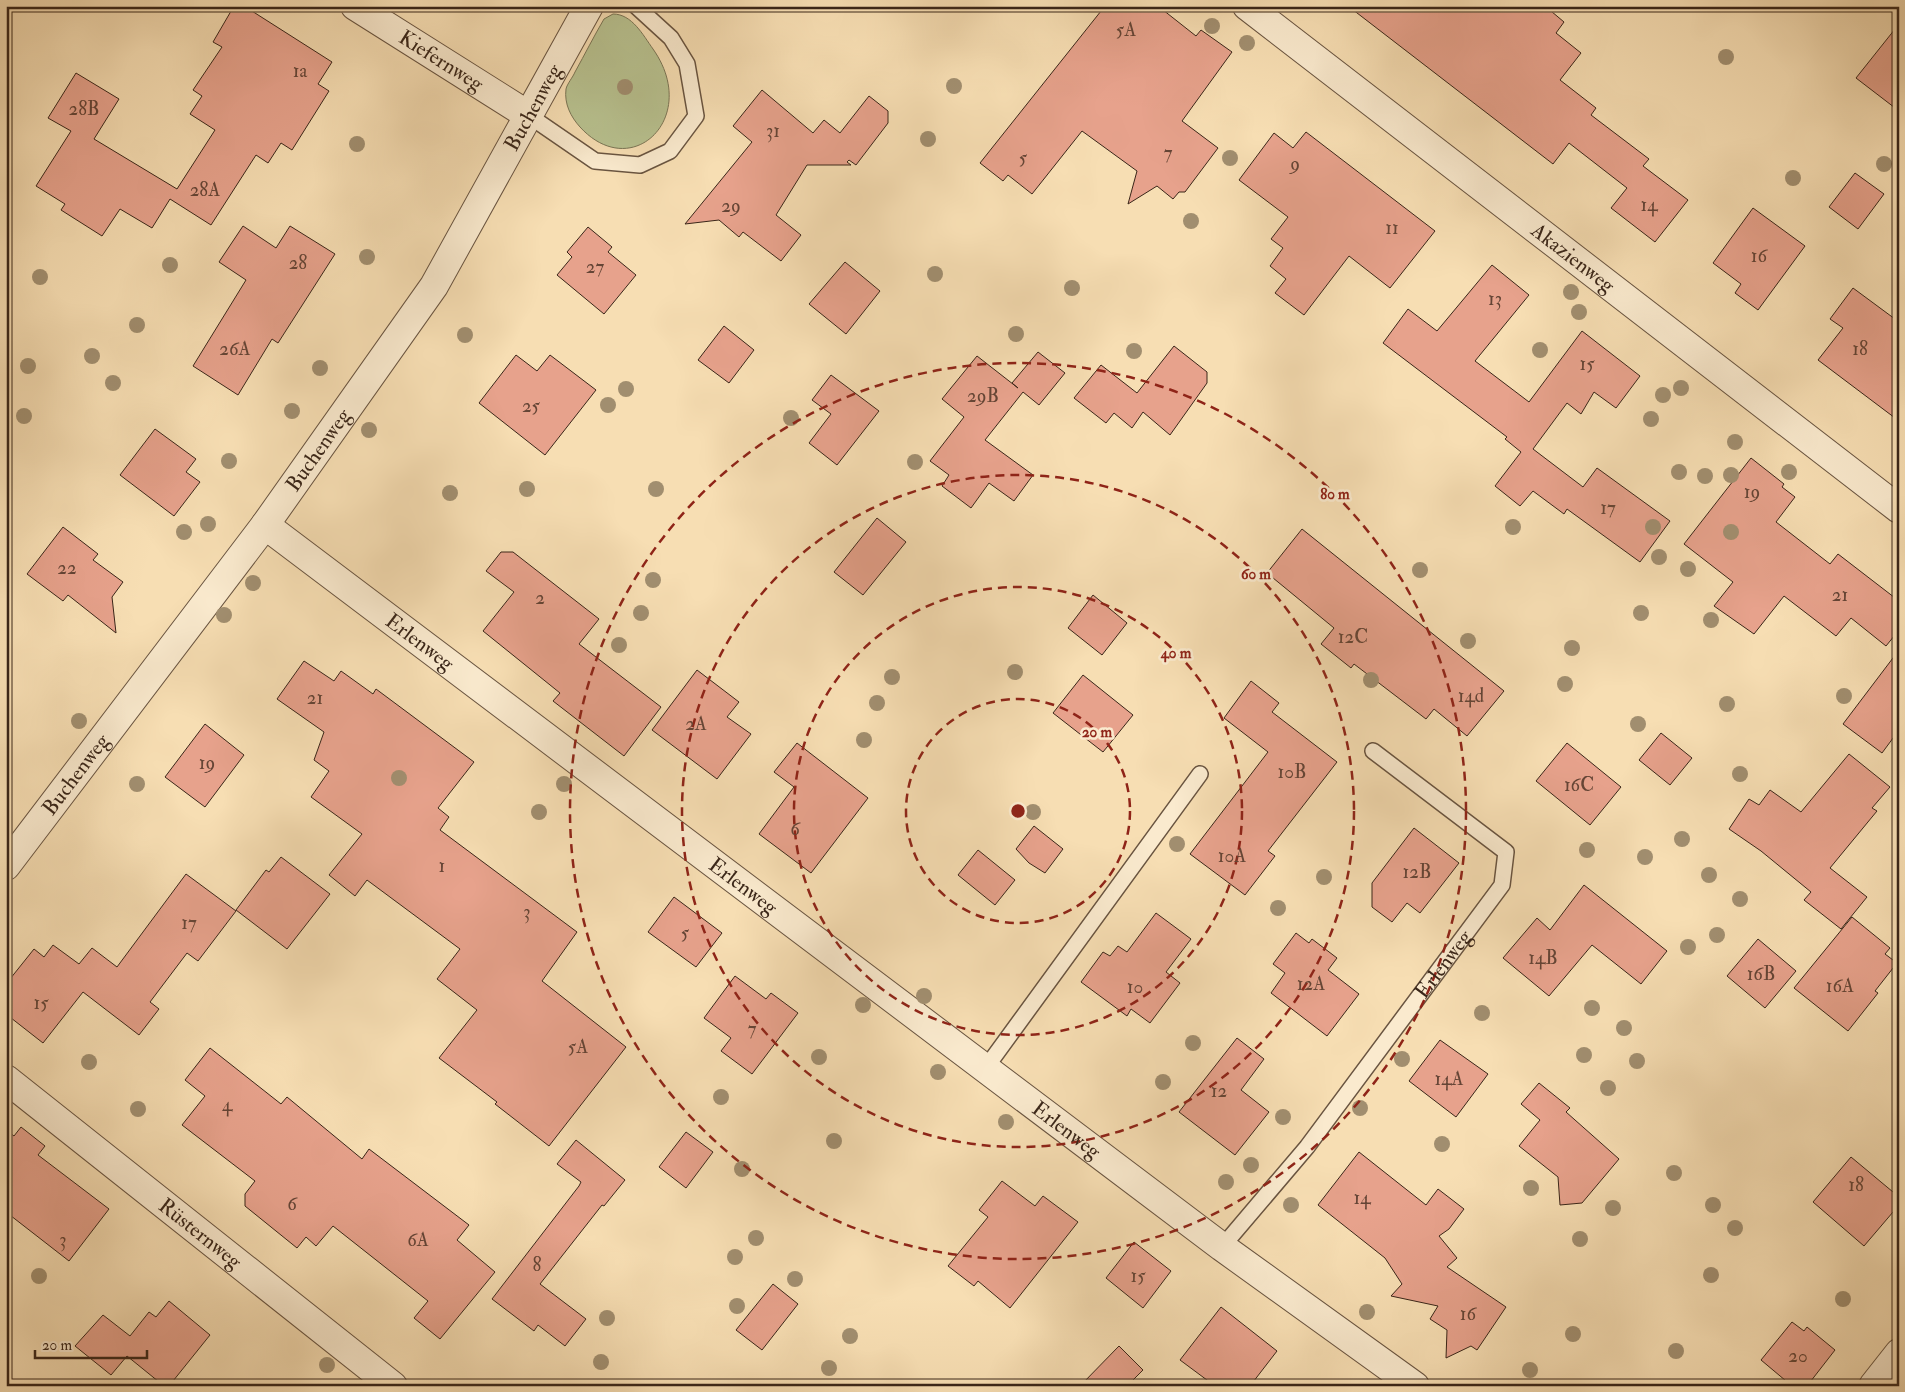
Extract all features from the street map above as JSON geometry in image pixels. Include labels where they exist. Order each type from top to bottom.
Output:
[{"type":"street","name":"Kiefernweg","points":[[355,6],[528,114]]},
{"type":"street","name":"Buchenweg","points":[[6,866],[265,525],[434,286],[589,6]]},
{"type":"street","name":"Akazienweg","points":[[1247,6],[1899,509]]},
{"type":"street","name":"Erlenweg","points":[[265,525],[1222,1247],[1415,1386]]},
{"type":"street","name":"Rüsternweg","points":[[6,1079],[393,1386]]},
{"type":"street","points":[[1873,1386],[1899,1353]]},
{"type":"lane","points":[[528,114],[595,161],[640,165],[670,151],[696,116],[687,64],[671,38],[636,6]]},
{"type":"lane","name":"Erlenweg","points":[[1222,1247],[1307,1147],[1502,885],[1506,852],[1373,751]]},
{"type":"lane","points":[[985,1069],[1200,774]]},
{"type":"green space","points":[[613,14],[620,15],[631,21],[653,49],[666,74],[669,98],[665,119],[654,135],[639,145],[620,148],[600,143],[580,127],[569,110],[566,100],[566,89],[604,19]]},
{"type":"building","points":[[234,6],[244,6],[332,62],[318,84],[329,91],[292,150],[281,143],[268,163],[256,155],[211,225],[170,199],[152,228],[120,209],[102,236],[61,210],[65,204],[36,186],[71,131],[48,118],[76,73],[119,99],[94,139],[177,189],[215,130],[190,114],[202,96],[193,90],[222,47],[213,42]]},
{"type":"building","points":[[1105,6],[1158,6],[1196,36],[1201,30],[1232,52],[1182,121],[1218,148],[1185,192],[1179,192],[1173,199],[1157,186],[1128,204],[1137,171],[1082,131],[1032,194],[1008,175],[1003,181],[980,163]]},
{"type":"building","points":[[1348,6],[1545,6],[1564,22],[1556,33],[1581,53],[1560,80],[1596,108],[1591,115],[1649,159],[1643,166],[1688,200],[1655,242],[1611,208],[1627,188],[1569,143],[1553,164]]},
{"type":"building","points":[[1899,24],[1899,111],[1856,78]]},
{"type":"building","points":[[762,90],[813,133],[824,120],[840,133],[869,96],[888,111],[888,123],[856,165],[849,160],[847,162],[851,165],[807,165],[776,215],[801,235],[781,261],[743,232],[739,237],[719,220],[685,224],[752,142],[733,126]]},
{"type":"building","points":[[1306,132],[1435,231],[1390,288],[1349,256],[1304,315],[1275,293],[1286,279],[1270,266],[1283,248],[1271,239],[1288,217],[1239,180],[1274,133],[1293,148]]},
{"type":"building","points":[[1855,173],[1884,194],[1858,229],[1829,207]]},
{"type":"building","points":[[1753,208],[1805,246],[1758,310],[1735,293],[1741,284],[1713,263]]},
{"type":"building","points":[[243,226],[276,248],[290,226],[335,254],[278,343],[272,339],[238,395],[193,366],[246,280],[219,262]]},
{"type":"building","points":[[588,227],[612,247],[608,252],[636,275],[604,314],[557,275],[572,257],[567,252]]},
{"type":"building","points":[[845,262],[880,291],[846,334],[809,304]]},
{"type":"building","points":[[1492,265],[1529,295],[1475,361],[1529,402],[1582,331],[1640,376],[1616,408],[1594,392],[1581,414],[1567,403],[1533,449],[1583,487],[1597,468],[1670,521],[1640,562],[1567,509],[1564,514],[1533,491],[1520,506],[1495,486],[1521,452],[1505,439],[1507,437],[1383,343],[1408,309],[1437,331]]},
{"type":"building","points":[[1853,288],[1899,322],[1899,421],[1818,360],[1843,328],[1830,319]]},
{"type":"building","points":[[724,326],[754,350],[729,383],[698,360]]},
{"type":"building","points":[[1174,346],[1207,372],[1207,383],[1170,435],[1143,412],[1132,428],[1114,413],[1106,423],[1074,398],[1101,365],[1137,393]]},
{"type":"building","points":[[1038,352],[1065,373],[1039,405],[1023,392],[985,440],[1033,475],[1014,501],[989,483],[971,508],[942,486],[949,475],[930,461],[964,417],[942,399],[977,356],[1018,388],[1012,383]]},
{"type":"building","points":[[516,355],[537,371],[550,355],[596,390],[545,455],[479,403]]},
{"type":"building","points":[[831,375],[879,411],[837,465],[809,443],[831,414],[812,400]]},
{"type":"building","points":[[155,429],[196,459],[186,472],[200,482],[174,516],[120,475]]},
{"type":"building","points":[[1751,458],[1784,484],[1782,487],[1795,497],[1776,522],[1830,564],[1838,554],[1899,601],[1899,630],[1886,646],[1851,618],[1836,636],[1784,596],[1754,634],[1714,606],[1733,582],[1684,544]]},
{"type":"building","points":[[877,518],[906,542],[863,595],[834,572]]},
{"type":"building","points":[[63,527],[98,554],[93,560],[123,582],[112,597],[116,633],[68,595],[63,601],[27,574]]},
{"type":"building","points":[[1302,529],[1504,691],[1467,736],[1434,709],[1426,719],[1354,664],[1351,668],[1321,644],[1334,628],[1267,573]]},
{"type":"building","points":[[501,552],[513,552],[599,619],[579,644],[661,707],[624,756],[553,701],[560,693],[483,631],[514,592],[486,571]]},
{"type":"building","points":[[1093,595],[1127,623],[1102,655],[1068,628]]},
{"type":"building","points":[[1899,650],[1899,730],[1882,753],[1843,724]]},
{"type":"building","points":[[304,661],[334,681],[341,671],[373,694],[376,689],[474,762],[438,808],[449,817],[440,830],[577,932],[542,981],[626,1047],[549,1146],[495,1104],[497,1102],[439,1058],[477,1010],[437,979],[460,949],[367,880],[355,896],[329,875],[362,834],[311,797],[329,771],[314,760],[324,732],[277,699]]},
{"type":"building","points":[[697,670],[739,702],[727,717],[751,734],[717,779],[652,730]]},
{"type":"building","points":[[1083,675],[1133,715],[1103,752],[1053,713]]},
{"type":"building","points":[[1251,681],[1279,703],[1272,712],[1337,762],[1268,851],[1275,856],[1245,895],[1190,854],[1268,752],[1224,718]]},
{"type":"building","points":[[205,724],[244,755],[205,807],[165,777]]},
{"type":"building","points":[[1661,733],[1692,758],[1670,785],[1639,760]]},
{"type":"building","points":[[797,743],[868,798],[811,873],[759,834],[794,787],[774,772]]},
{"type":"building","points":[[1567,743],[1621,787],[1590,825],[1536,781]]},
{"type":"building","points":[[1849,754],[1890,787],[1872,808],[1877,811],[1830,868],[1867,897],[1841,929],[1804,900],[1811,892],[1761,851],[1729,829],[1749,799],[1759,805],[1770,790],[1801,812]]},
{"type":"building","points":[[1034,826],[1063,849],[1045,873],[1029,863],[1016,849]]},
{"type":"building","points":[[1414,828],[1459,863],[1420,913],[1407,903],[1392,922],[1372,907],[1372,883]]},
{"type":"building","points":[[978,850],[1015,880],[995,905],[958,875]]},
{"type":"building","points":[[281,857],[330,894],[287,949],[236,910],[266,870],[269,872]]},
{"type":"building","points":[[186,874],[236,911],[198,961],[187,953],[150,1002],[159,1009],[139,1035],[83,992],[43,1043],[6,1014],[6,984],[34,949],[44,957],[53,945],[79,964],[92,948],[117,967]]},
{"type":"building","points":[[1584,885],[1667,951],[1641,984],[1592,945],[1549,996],[1503,958],[1537,918],[1550,930]]},
{"type":"building","points":[[674,897],[722,933],[696,967],[648,932]]},
{"type":"building","points":[[1156,913],[1191,939],[1166,972],[1180,983],[1150,1023],[1131,1009],[1127,1016],[1081,982],[1103,952],[1110,956],[1118,946],[1127,952]]},
{"type":"building","points":[[1852,917],[1890,948],[1885,954],[1897,963],[1875,991],[1878,993],[1848,1031],[1794,988]]},
{"type":"building","points":[[1296,933],[1309,943],[1312,939],[1337,958],[1328,970],[1359,994],[1327,1036],[1271,993],[1285,973],[1273,964]]},
{"type":"building","points":[[1758,939],[1796,971],[1765,1008],[1727,976]]},
{"type":"building","points":[[735,976],[766,999],[771,993],[798,1013],[752,1074],[721,1051],[731,1038],[704,1018]]},
{"type":"building","points":[[1237,1038],[1264,1059],[1241,1090],[1269,1112],[1235,1155],[1179,1112]]},
{"type":"building","points":[[1440,1040],[1488,1074],[1456,1117],[1409,1081]]},
{"type":"building","points":[[210,1048],[281,1104],[287,1097],[362,1159],[369,1149],[469,1225],[457,1240],[495,1272],[440,1339],[414,1318],[428,1301],[333,1226],[316,1246],[306,1237],[297,1248],[245,1206],[245,1194],[255,1181],[182,1125],[205,1096],[185,1080]]},
{"type":"building","points":[[1539,1083],[1570,1108],[1566,1112],[1619,1159],[1582,1203],[1560,1205],[1558,1177],[1519,1146],[1540,1120],[1521,1104]]},
{"type":"building","points":[[21,1127],[45,1146],[38,1155],[109,1209],[69,1261],[6,1212],[6,1130],[14,1136]]},
{"type":"building","points":[[686,1132],[713,1152],[686,1188],[659,1167]]},
{"type":"building","points":[[576,1140],[625,1180],[604,1206],[602,1205],[540,1284],[586,1319],[565,1346],[538,1325],[534,1331],[492,1299],[579,1186],[581,1182],[557,1164]]},
{"type":"building","points":[[1359,1152],[1426,1205],[1438,1189],[1464,1209],[1449,1229],[1439,1236],[1457,1258],[1447,1267],[1506,1307],[1477,1350],[1471,1346],[1446,1358],[1447,1330],[1430,1319],[1438,1306],[1391,1296],[1402,1284],[1385,1258],[1318,1205]]},
{"type":"building","points":[[1851,1157],[1899,1197],[1899,1205],[1864,1246],[1813,1202]]},
{"type":"building","points":[[1002,1181],[1035,1206],[1043,1196],[1078,1222],[1010,1308],[978,1281],[974,1286],[948,1266],[988,1217],[979,1210]]},
{"type":"building","points":[[1134,1242],[1171,1271],[1143,1308],[1106,1278]]},
{"type":"building","points":[[773,1284],[798,1304],[762,1350],[736,1330]]},
{"type":"building","points":[[169,1301],[210,1335],[169,1386],[164,1386],[127,1356],[111,1375],[75,1346],[103,1315],[130,1336],[149,1312],[156,1317]]},
{"type":"building","points":[[1221,1307],[1277,1351],[1250,1386],[1215,1386],[1180,1360]]},
{"type":"building","points":[[1792,1322],[1804,1331],[1807,1327],[1835,1350],[1807,1386],[1792,1386],[1761,1360]]},
{"type":"building","points":[[1119,1346],[1143,1370],[1127,1386],[1080,1386]]}]
